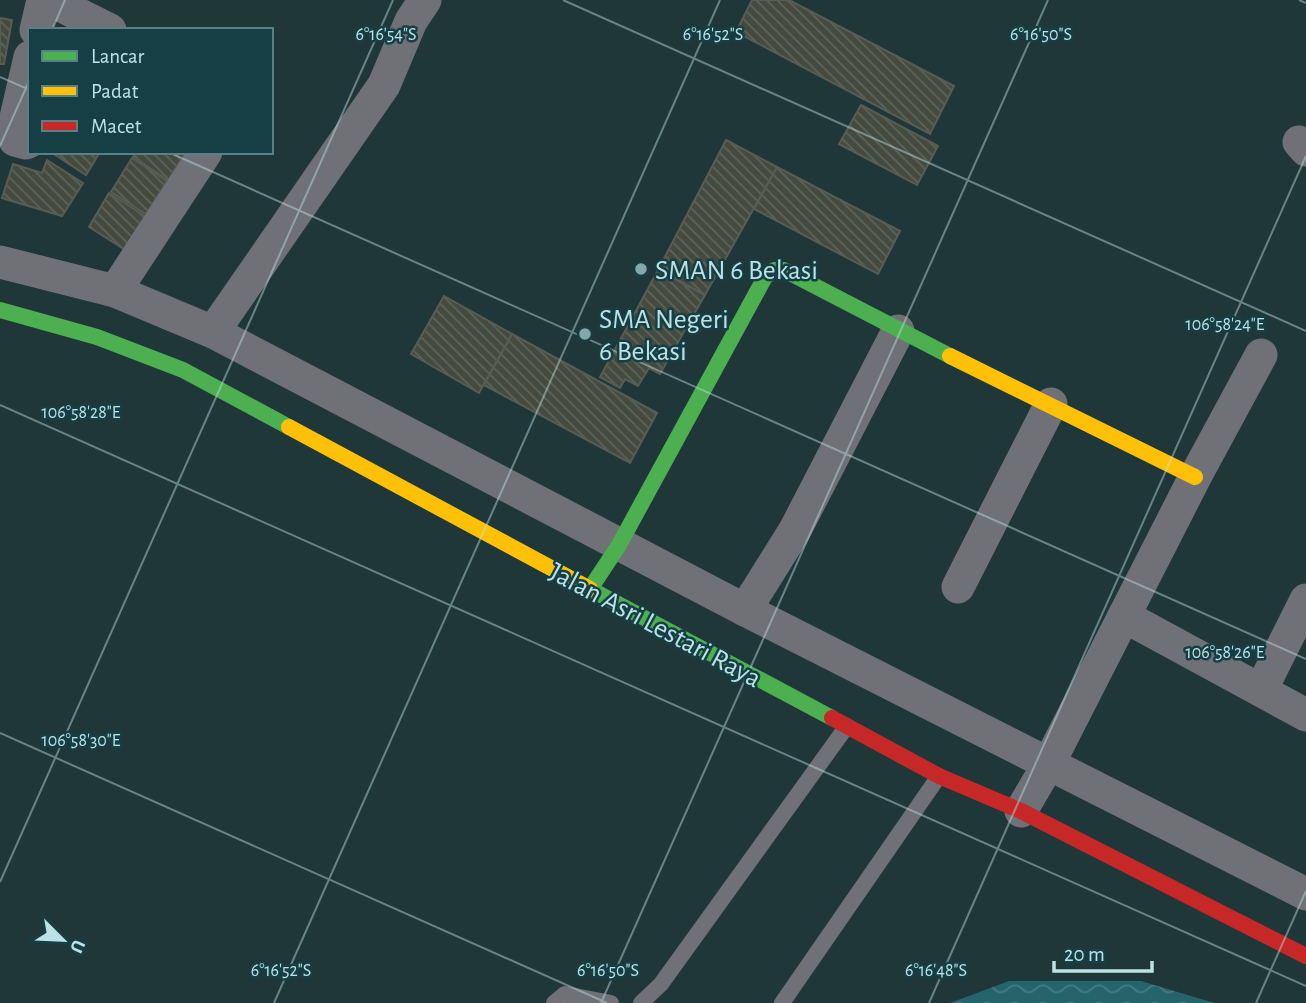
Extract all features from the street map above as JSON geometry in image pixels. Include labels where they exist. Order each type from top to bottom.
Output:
[{"type":"street","points":[[36,28],[43,0]]},
{"type":"street","points":[[50,0],[106,28]]},
{"type":"street","points":[[213,332],[384,85],[411,21],[425,0]]},
{"type":"street","points":[[28,66],[12,135],[15,140],[28,142]]},
{"type":"street","points":[[115,291],[205,154]]},
{"type":"street","name":"Jalan Asri Lestari Raya","points":[[0,262],[115,291],[213,332],[745,610],[1306,894]]},
{"type":"street","points":[[590,589],[619,544],[769,273],[774,270],[785,270],[898,331],[1195,477]]},
{"type":"street","name":"Jalan Asri Lestari Raya","points":[[0,310],[97,337],[180,369],[416,493],[939,776],[1021,811],[1306,954]]},
{"type":"street","points":[[745,610],[795,530],[898,331]]},
{"type":"street","points":[[1021,811],[1048,765],[1195,477],[1261,355]]},
{"type":"street","points":[[958,587],[1051,404]]},
{"type":"street","points":[[416,493],[440,450]]},
{"type":"street","points":[[1261,691],[1306,600]]},
{"type":"street","points":[[1124,616],[1306,715]]},
{"type":"lane","points":[[641,1003],[662,984],[847,726]]},
{"type":"lane","points":[[782,1003],[939,776]]},
{"type":"lane","points":[[554,1003],[565,994],[611,1003]]},
{"type":"water","points":[[1009,981],[1141,981],[1214,1003],[950,1003]]},
{"type":"building","points":[[752,0],[789,0],[954,86],[930,134],[736,32]]},
{"type":"building","points":[[0,18],[12,20],[4,64],[0,64]]},
{"type":"building","points":[[861,105],[938,146],[917,185],[839,144]]},
{"type":"building","points":[[726,140],[777,167],[705,295],[658,270]]},
{"type":"building","points":[[54,154],[99,154],[86,175]]},
{"type":"building","points":[[135,154],[185,154],[168,180],[133,157]]},
{"type":"building","points":[[132,158],[167,181],[146,214],[111,192]]},
{"type":"building","points":[[47,160],[83,183],[62,216],[2,198],[13,164],[42,173]]},
{"type":"building","points":[[777,167],[900,231],[878,274],[754,209]]},
{"type":"building","points":[[109,193],[145,216],[124,249],[89,227]]},
{"type":"building","points":[[658,270],[705,295],[660,374],[649,368],[638,386],[625,379],[620,388],[600,377]]},
{"type":"building","points":[[444,296],[512,334],[479,393],[411,354]]},
{"type":"building","points":[[512,334],[657,413],[630,463],[484,385]]},
{"type":"traffic: fast","points":[[590,589],[619,545],[765,277],[774,270],[784,270],[950,356]]},
{"type":"traffic: fast","points":[[0,310],[97,337],[183,370],[289,427]]},
{"type":"traffic: fast","points":[[590,589],[832,718]]},
{"type":"traffic: slow","points":[[950,356],[1195,477]]},
{"type":"traffic: slow","points":[[289,427],[590,589]]},
{"type":"traffic: jam","points":[[832,718],[939,776],[1021,811],[1306,956]]},
{"type":"place","name":"SMAN 6 Bekasi","points":[[641,269]]},
{"type":"place","name":"SMA Negeri 6 Bekasi","points":[[585,334]]}]
